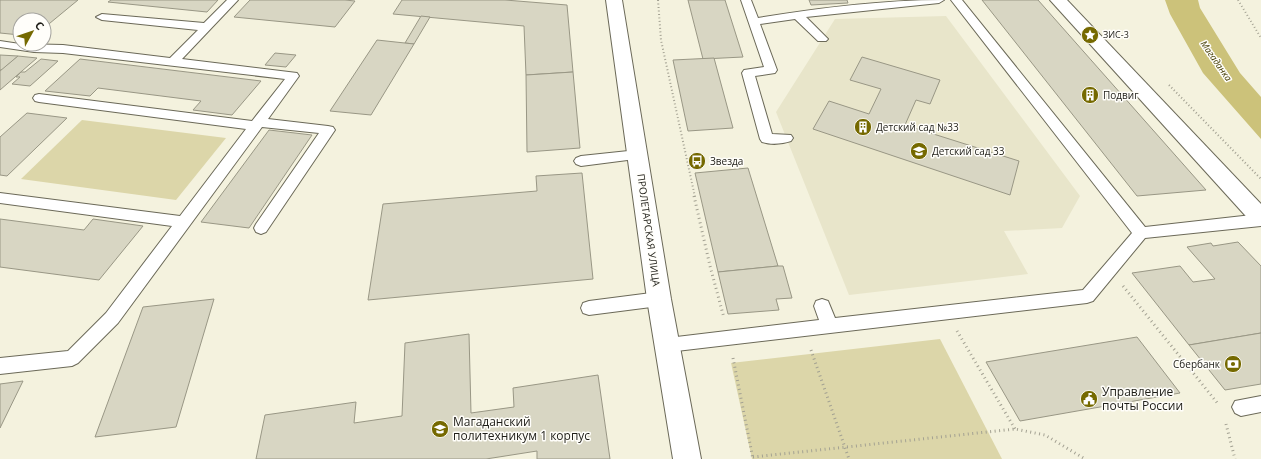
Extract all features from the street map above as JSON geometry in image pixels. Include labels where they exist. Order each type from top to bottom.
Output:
[{"type":"street","name":"ПРОЛЕТАРСКАЯ УЛИЦА","points":[[614,0],[659,299],[687,459]]},
{"type":"street","points":[[1058,0],[1261,219]]},
{"type":"lane","points":[[173,62],[233,0]]},
{"type":"lane","points":[[746,0],[772,70],[748,73],[767,138],[786,138]]},
{"type":"lane","points":[[753,22],[869,4],[939,0]]},
{"type":"lane","points":[[956,0],[1141,233]]},
{"type":"lane","points":[[797,15],[822,39]]},
{"type":"lane","points":[[102,17],[207,27]]},
{"type":"lane","points":[[0,44],[34,48],[63,48],[292,76],[112,318],[72,358],[0,366]]},
{"type":"lane","points":[[39,98],[257,124],[328,130],[261,228]]},
{"type":"lane","points":[[581,161],[638,156]]},
{"type":"lane","points":[[0,198],[183,222]]},
{"type":"lane","points":[[668,345],[1087,296],[1141,233],[1261,219]]},
{"type":"lane","points":[[589,308],[659,299]]},
{"type":"lane","points":[[822,306],[830,326]]},
{"type":"lane","points":[[1241,407],[1261,404]]},
{"type":"path","points":[[658,0],[662,40],[685,155],[710,266],[729,337],[753,458],[1015,429],[1045,435],[1085,459]]},
{"type":"path","points":[[1238,0],[1261,38]]},
{"type":"path","points":[[1165,80],[1261,179]]},
{"type":"path","points":[[1109,270],[1222,410],[1236,459]]},
{"type":"path","points":[[946,313],[1015,429]]},
{"type":"path","points":[[804,329],[849,459]]},
{"type":"path","points":[[1222,410],[1241,407]]},
{"type":"shaded area","name":"Детский сад 33","points":[[946,16],[1080,196],[1062,228],[1004,231],[1028,274],[849,295],[776,112],[835,19]]},
{"type":"shaded area","points":[[82,120],[226,138],[176,200],[21,179]]},
{"type":"shaded area","points":[[940,339],[1002,459],[752,459],[731,363]]},
{"type":"water","name":"Магаданка","points":[[1165,0],[1198,0],[1200,8],[1240,73],[1261,97],[1261,139],[1203,73],[1170,14]]},
{"type":"building","points":[[0,0],[78,0],[52,21],[52,12],[12,12],[12,34],[0,33]]},
{"type":"building","points":[[111,0],[218,0],[207,12],[108,2]]},
{"type":"building","points":[[250,0],[355,1],[335,27],[234,17]]},
{"type":"building","points":[[402,0],[505,0],[567,5],[573,72],[526,75],[524,26],[393,14]]},
{"type":"building","points":[[688,0],[725,0],[743,57],[703,59]]},
{"type":"building","points":[[809,0],[847,0],[848,3],[811,5]]},
{"type":"building","name":"Подвиг","points":[[982,0],[1038,0],[1206,190],[1137,196]]},
{"type":"building","points":[[421,16],[430,17],[414,44],[405,43]]},
{"type":"building","points":[[377,40],[414,44],[371,115],[330,111]]},
{"type":"building","points":[[275,53],[296,55],[286,67],[265,65]]},
{"type":"building","points":[[0,55],[18,56],[2,70],[0,70]]},
{"type":"building","points":[[18,56],[37,58],[0,90],[0,71]]},
{"type":"building","name":"Детский сад №33","points":[[862,57],[940,80],[930,104],[916,100],[905,125],[1019,161],[1010,195],[813,129],[829,101],[869,114],[881,89],[850,80]]},
{"type":"building","points":[[714,58],[733,128],[688,131],[673,60]]},
{"type":"building","points":[[41,59],[58,61],[30,86],[12,84],[20,77],[16,77],[21,72],[25,72]]},
{"type":"building","points":[[80,59],[261,81],[232,115],[193,110],[201,101],[98,88],[90,96],[45,91]]},
{"type":"building","points":[[573,72],[580,148],[527,152],[526,75]]},
{"type":"building","points":[[27,113],[67,118],[7,176],[0,175],[0,137]]},
{"type":"building","points":[[269,130],[312,135],[249,228],[201,222]]},
{"type":"building","points":[[748,168],[778,266],[718,272],[695,173]]},
{"type":"building","points":[[582,173],[593,279],[368,300],[383,204],[537,191],[536,176]]},
{"type":"building","points":[[0,219],[84,230],[93,219],[143,226],[99,280],[0,267]]},
{"type":"building","points":[[1238,242],[1261,266],[1261,333],[1189,345],[1132,273],[1180,266],[1193,282],[1215,279],[1187,247],[1211,243],[1213,246]]},
{"type":"building","points":[[783,266],[792,298],[776,299],[779,310],[728,314],[718,272]]},
{"type":"building","points":[[214,299],[176,427],[95,437],[143,307]]},
{"type":"building","name":"Сбербанк","points":[[1261,333],[1261,384],[1225,390],[1189,345]]},
{"type":"building","points":[[469,334],[471,413],[514,407],[513,388],[598,375],[610,459],[537,459],[537,451],[486,459],[256,459],[265,415],[356,402],[354,423],[402,416],[405,343]]},
{"type":"building","points":[[1137,337],[1180,393],[1020,421],[986,362]]},
{"type":"building","points":[[23,381],[0,428],[0,384]]},
{"type":"place","name":"ЗИС-3","points":[[1090,35]]},
{"type":"place","name":"Подвиг","points":[[1090,95]]},
{"type":"place","name":"Детский сад №33","points":[[863,127]]},
{"type":"place","name":"Детский сад 33","points":[[919,151]]},
{"type":"place","name":"Звезда","points":[[697,161]]},
{"type":"place","name":"Сбербанк","points":[[1233,364]]},
{"type":"place","name":"Управление почты России","points":[[1089,399]]},
{"type":"place","name":"Магаданский политехникум 1 корпус","points":[[440,429]]}]
